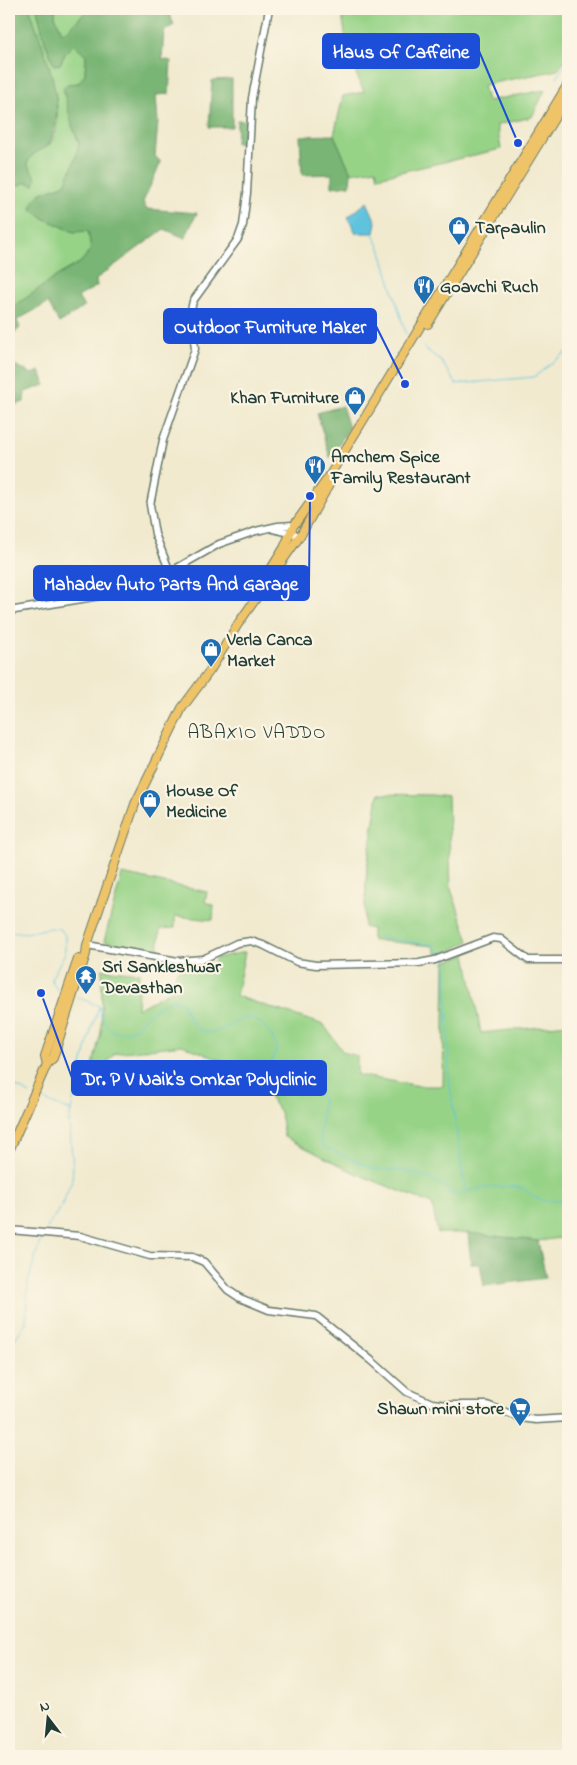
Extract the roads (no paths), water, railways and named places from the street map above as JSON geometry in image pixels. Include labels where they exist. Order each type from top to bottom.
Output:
[{"type":"main road","points":[[9,1151],[47,1064],[52,1058],[67,1003],[135,804],[182,708],[211,669],[568,84]]},
{"type":"main road","points":[[191,695],[236,620],[332,479],[568,96]]},
{"type":"street","points":[[170,572],[155,534],[150,505],[163,440],[195,349],[191,310],[193,301],[238,239],[243,225],[247,193],[252,98],[269,9]]},
{"type":"street","points":[[9,611],[153,586],[170,572],[219,544],[250,533],[272,528],[296,530]]},
{"type":"street","points":[[87,944],[178,961],[203,959],[237,943],[252,941],[296,962],[316,966],[399,964],[435,960],[486,939],[493,938],[501,939],[528,960],[568,960]]},
{"type":"street","points":[[9,1230],[80,1236],[150,1256],[192,1257],[204,1262],[228,1290],[240,1298],[269,1310],[316,1316],[407,1392],[432,1404],[487,1405],[521,1418],[536,1420],[568,1418]]},
{"type":"water","points":[[367,202],[376,222],[374,233],[356,233],[348,217]]},
{"type":"waterway","points":[[557,77],[568,61]]},
{"type":"waterway","points":[[372,232],[380,248],[406,334]]},
{"type":"waterway","points":[[423,347],[441,361],[456,384],[534,377],[568,351]]},
{"type":"waterway","points":[[9,931],[26,933],[50,928],[60,929],[65,935],[65,953],[51,979],[57,990]]},
{"type":"waterway","points":[[379,937],[435,945],[438,953],[444,952],[445,954]]},
{"type":"waterway","points":[[446,958],[449,1079],[465,1190]]},
{"type":"waterway","points":[[77,997],[99,1006]]},
{"type":"waterway","points":[[99,1007],[104,1022],[115,1032],[136,1028],[155,1009],[174,999],[183,1003],[193,1024],[207,1032],[218,1031],[244,1018],[258,1021],[266,1028],[277,1047],[270,1066],[276,1078],[307,1087],[323,1099],[320,1136],[323,1146],[373,1169],[399,1170],[424,1176],[446,1188],[450,1193],[457,1195],[479,1189],[515,1187],[522,1188],[534,1197],[542,1200],[568,1199]]},
{"type":"waterway","points":[[46,1229],[61,1207],[72,1180],[73,1167],[69,1121],[92,1027],[99,1007]]},
{"type":"waterway","points":[[9,1083],[30,1094]]},
{"type":"waterway","points":[[36,1097],[71,1111]]},
{"type":"waterway","points":[[9,1360],[15,1339],[26,1322],[28,1282],[43,1235]]},
{"type":"place","name":"Haus Of Caffeine","points":[[518,143]]},
{"type":"place","name":"Tarpaulin","points":[[459,246]]},
{"type":"place","name":"Goavchi Ruch","points":[[424,305]]},
{"type":"place","name":"Outdoor Furniture Maker","points":[[405,384]]},
{"type":"place","name":"Khan Furniture","points":[[355,416]]},
{"type":"place","name":"Amchem Spice Family Restaurant","points":[[315,485]]},
{"type":"place","name":"Mahadev Auto Parts And Garage","points":[[310,496]]},
{"type":"place","name":"Verla Canca Market","points":[[211,668]]},
{"type":"place","name":"House Of Medicine","points":[[150,819]]},
{"type":"place","name":"Dr. P V Naik's Omkar Polyclinic","points":[[41,993]]},
{"type":"place","name":"Sri Sankleshwar Devasthan","points":[[86,995]]},
{"type":"place","name":"Shawn mini store","points":[[520,1427]]},
{"type":"district","name":"ABAXIO VADDO","points":[[257,731]]}]
